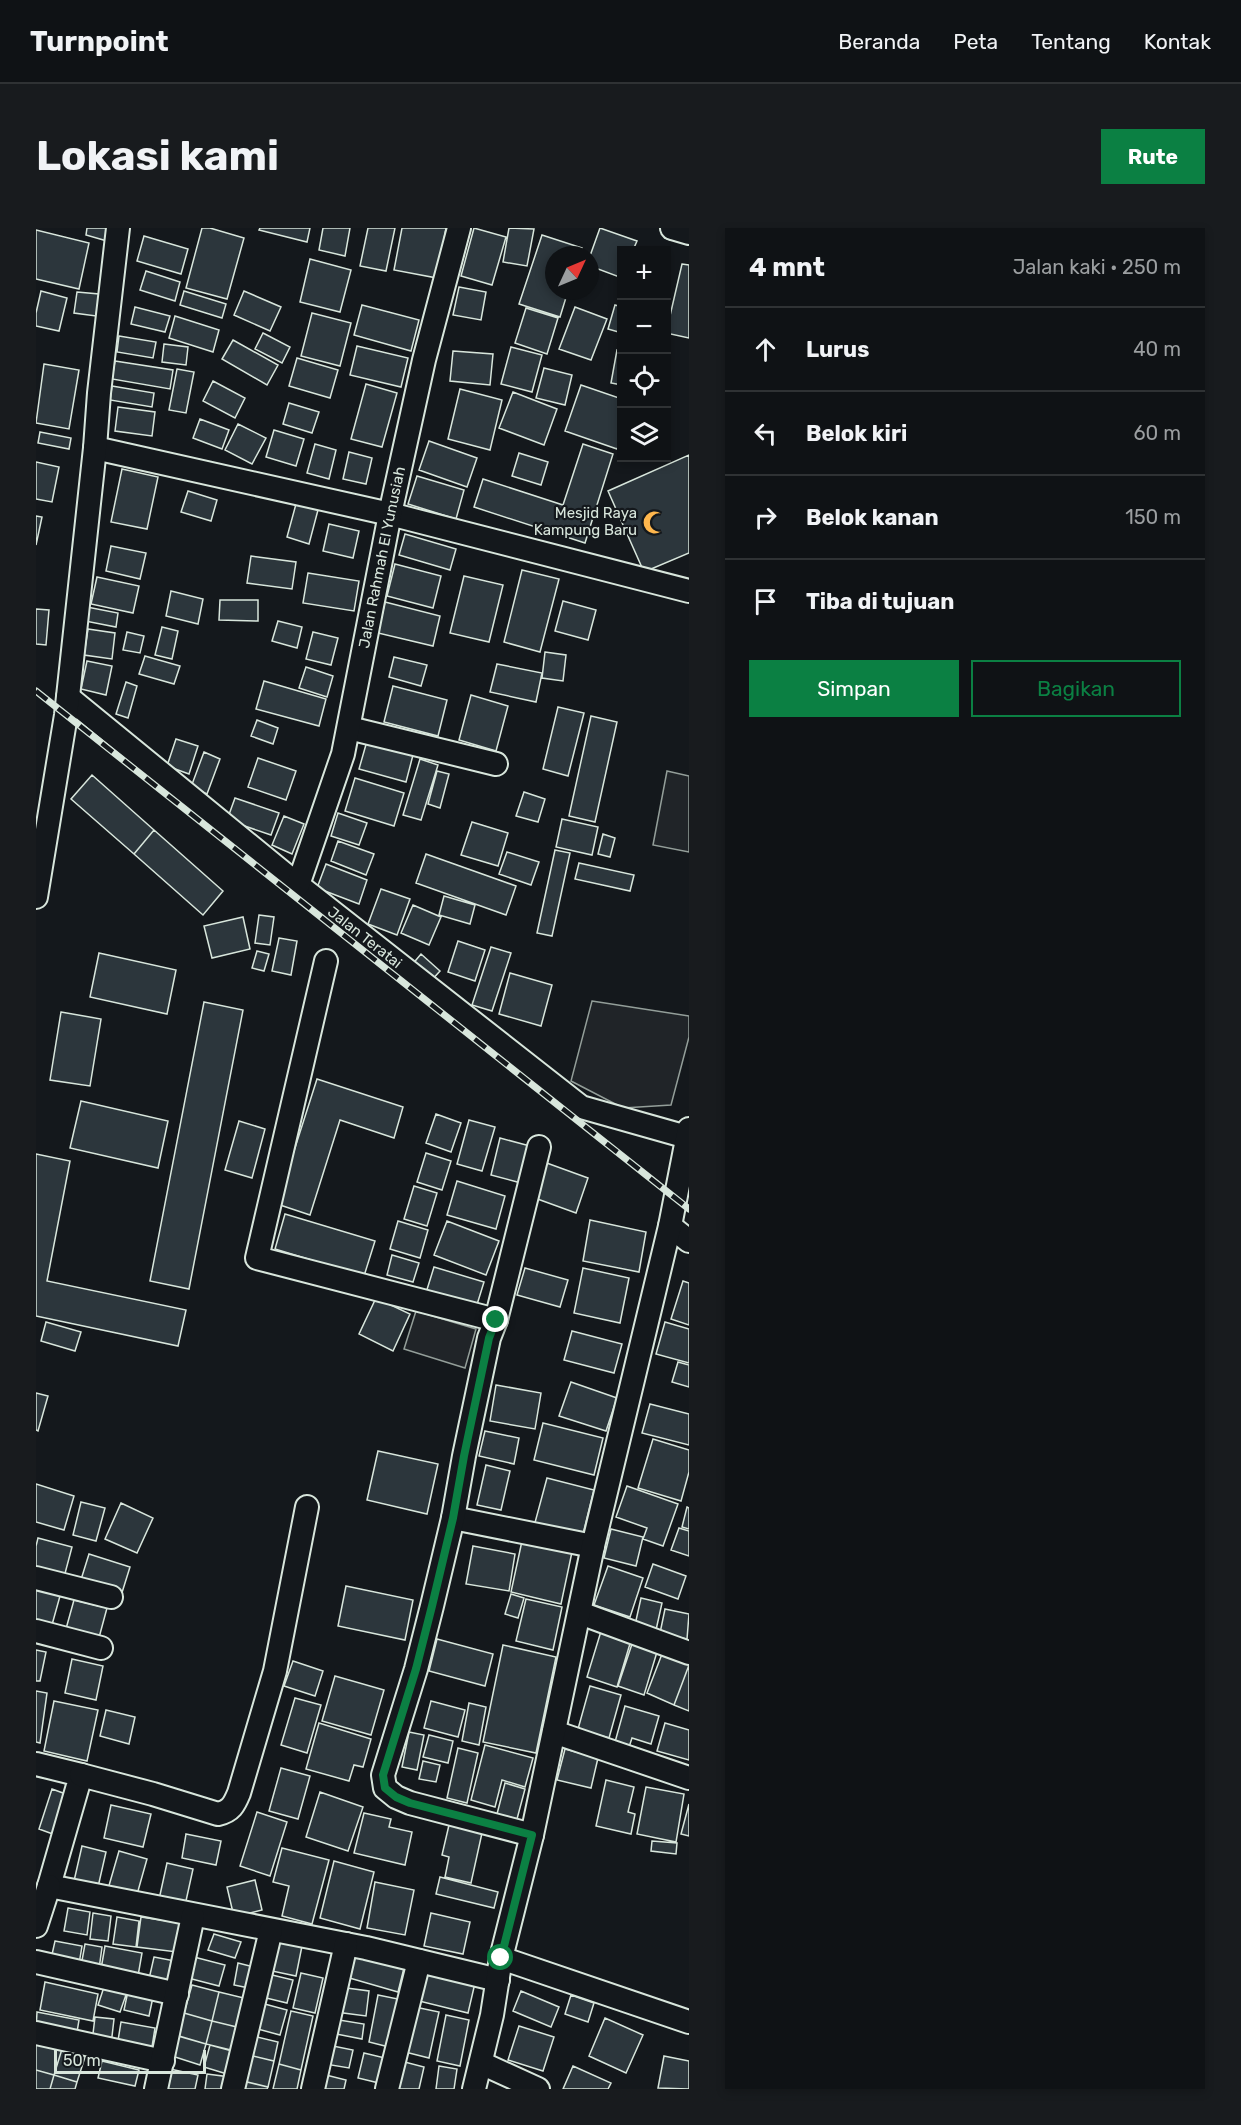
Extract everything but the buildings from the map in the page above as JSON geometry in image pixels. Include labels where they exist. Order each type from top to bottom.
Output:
[{"type":"street","points":[[36,897],[38,872],[68,697],[118,228]]},
{"type":"street","name":"Jalan Rahmah El Yunusiah","points":[[298,885],[343,754],[390,514],[424,360],[459,228]]},
{"type":"street","points":[[672,228],[689,233]]},
{"type":"street","points":[[95,448],[390,514],[689,591]]},
{"type":"street","name":"Jalan Teratai","points":[[68,697],[298,885],[581,1107],[688,1133]]},
{"type":"street","points":[[349,728],[496,764]]},
{"type":"street","points":[[326,961],[256,1258],[496,1320]]},
{"type":"street","points":[[474,2089],[492,2015],[499,1969],[532,1835],[593,1546],[670,1226],[683,1190],[688,1133]]},
{"type":"street","points":[[532,1835],[410,1803],[396,1797],[385,1788],[383,1775],[416,1669],[453,1518],[489,1338],[496,1320],[539,1147]]},
{"type":"street","points":[[670,1226],[689,1241]]},
{"type":"street","points":[[36,1764],[153,1794],[218,1815],[233,1806],[239,1793],[275,1671],[307,1507]]},
{"type":"street","points":[[453,1518],[593,1546]]},
{"type":"street","points":[[36,1578],[111,1598]]},
{"type":"street","points":[[580,1613],[689,1653]]},
{"type":"street","points":[[36,1631],[101,1648]]},
{"type":"street","points":[[554,1732],[689,1778]]},
{"type":"street","points":[[36,1926],[81,1775]]},
{"type":"street","points":[[49,1886],[193,1916],[346,1944],[419,1961],[499,1969],[689,2022]]},
{"type":"street","points":[[156,2089],[193,1916]]},
{"type":"street","points":[[233,2089],[271,1929]]},
{"type":"street","points":[[313,2089],[346,1944]]},
{"type":"street","points":[[387,2089],[419,1961]]},
{"type":"street","points":[[36,1962],[177,1994]]},
{"type":"street","points":[[36,2033],[163,2061]]},
{"type":"street","points":[[481,2063],[538,2089]]},
{"type":"shaded area","points":[[667,771],[689,776],[689,852],[653,845]]},
{"type":"shaded area","points":[[592,1001],[689,1016],[689,1037],[671,1105],[623,1108],[571,1081]]},
{"type":"shaded area","points":[[416,1311],[476,1329],[465,1368],[404,1349]]},
{"type":"railway","points":[[36,691],[689,1209]]},
{"type":"place","name":"Mesjid Raya Kampung Baru","points":[[655,522]]},
{"type":"route","points":[[496,1320],[489,1338],[453,1518],[432,1606],[416,1669],[383,1775],[385,1788],[396,1797],[410,1803],[532,1835],[501,1958]]}]
